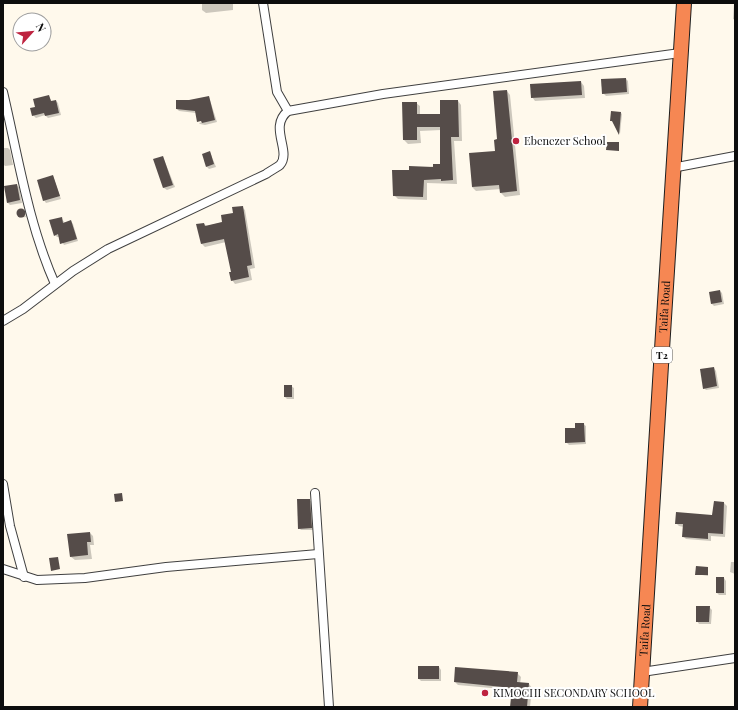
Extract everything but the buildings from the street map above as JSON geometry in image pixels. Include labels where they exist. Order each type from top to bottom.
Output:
[{"type":"highway","name":"Taifa Road","points":[[640,707],[666,305],[672,168],[684,3]]},
{"type":"street","points":[[264,3],[278,92],[288,111]]},
{"type":"street","points":[[3,321],[23,309],[55,284],[108,249],[266,174],[280,164],[283,155],[279,130],[282,116],[288,111],[383,94],[680,53]]},
{"type":"street","points":[[3,92],[33,225],[55,284]]},
{"type":"street","points":[[672,168],[735,156]]},
{"type":"street","points":[[3,484],[10,526],[24,577]]},
{"type":"street","points":[[315,493],[328,707]]},
{"type":"street","points":[[3,569],[37,580],[85,578],[166,567],[318,554]]},
{"type":"street","points":[[642,672],[735,658]]},
{"type":"place","name":"Ebenezer School","points":[[516,141]]},
{"type":"place","name":"KIMOCHI SECONDARY SCHOOL","points":[[485,693]]}]
